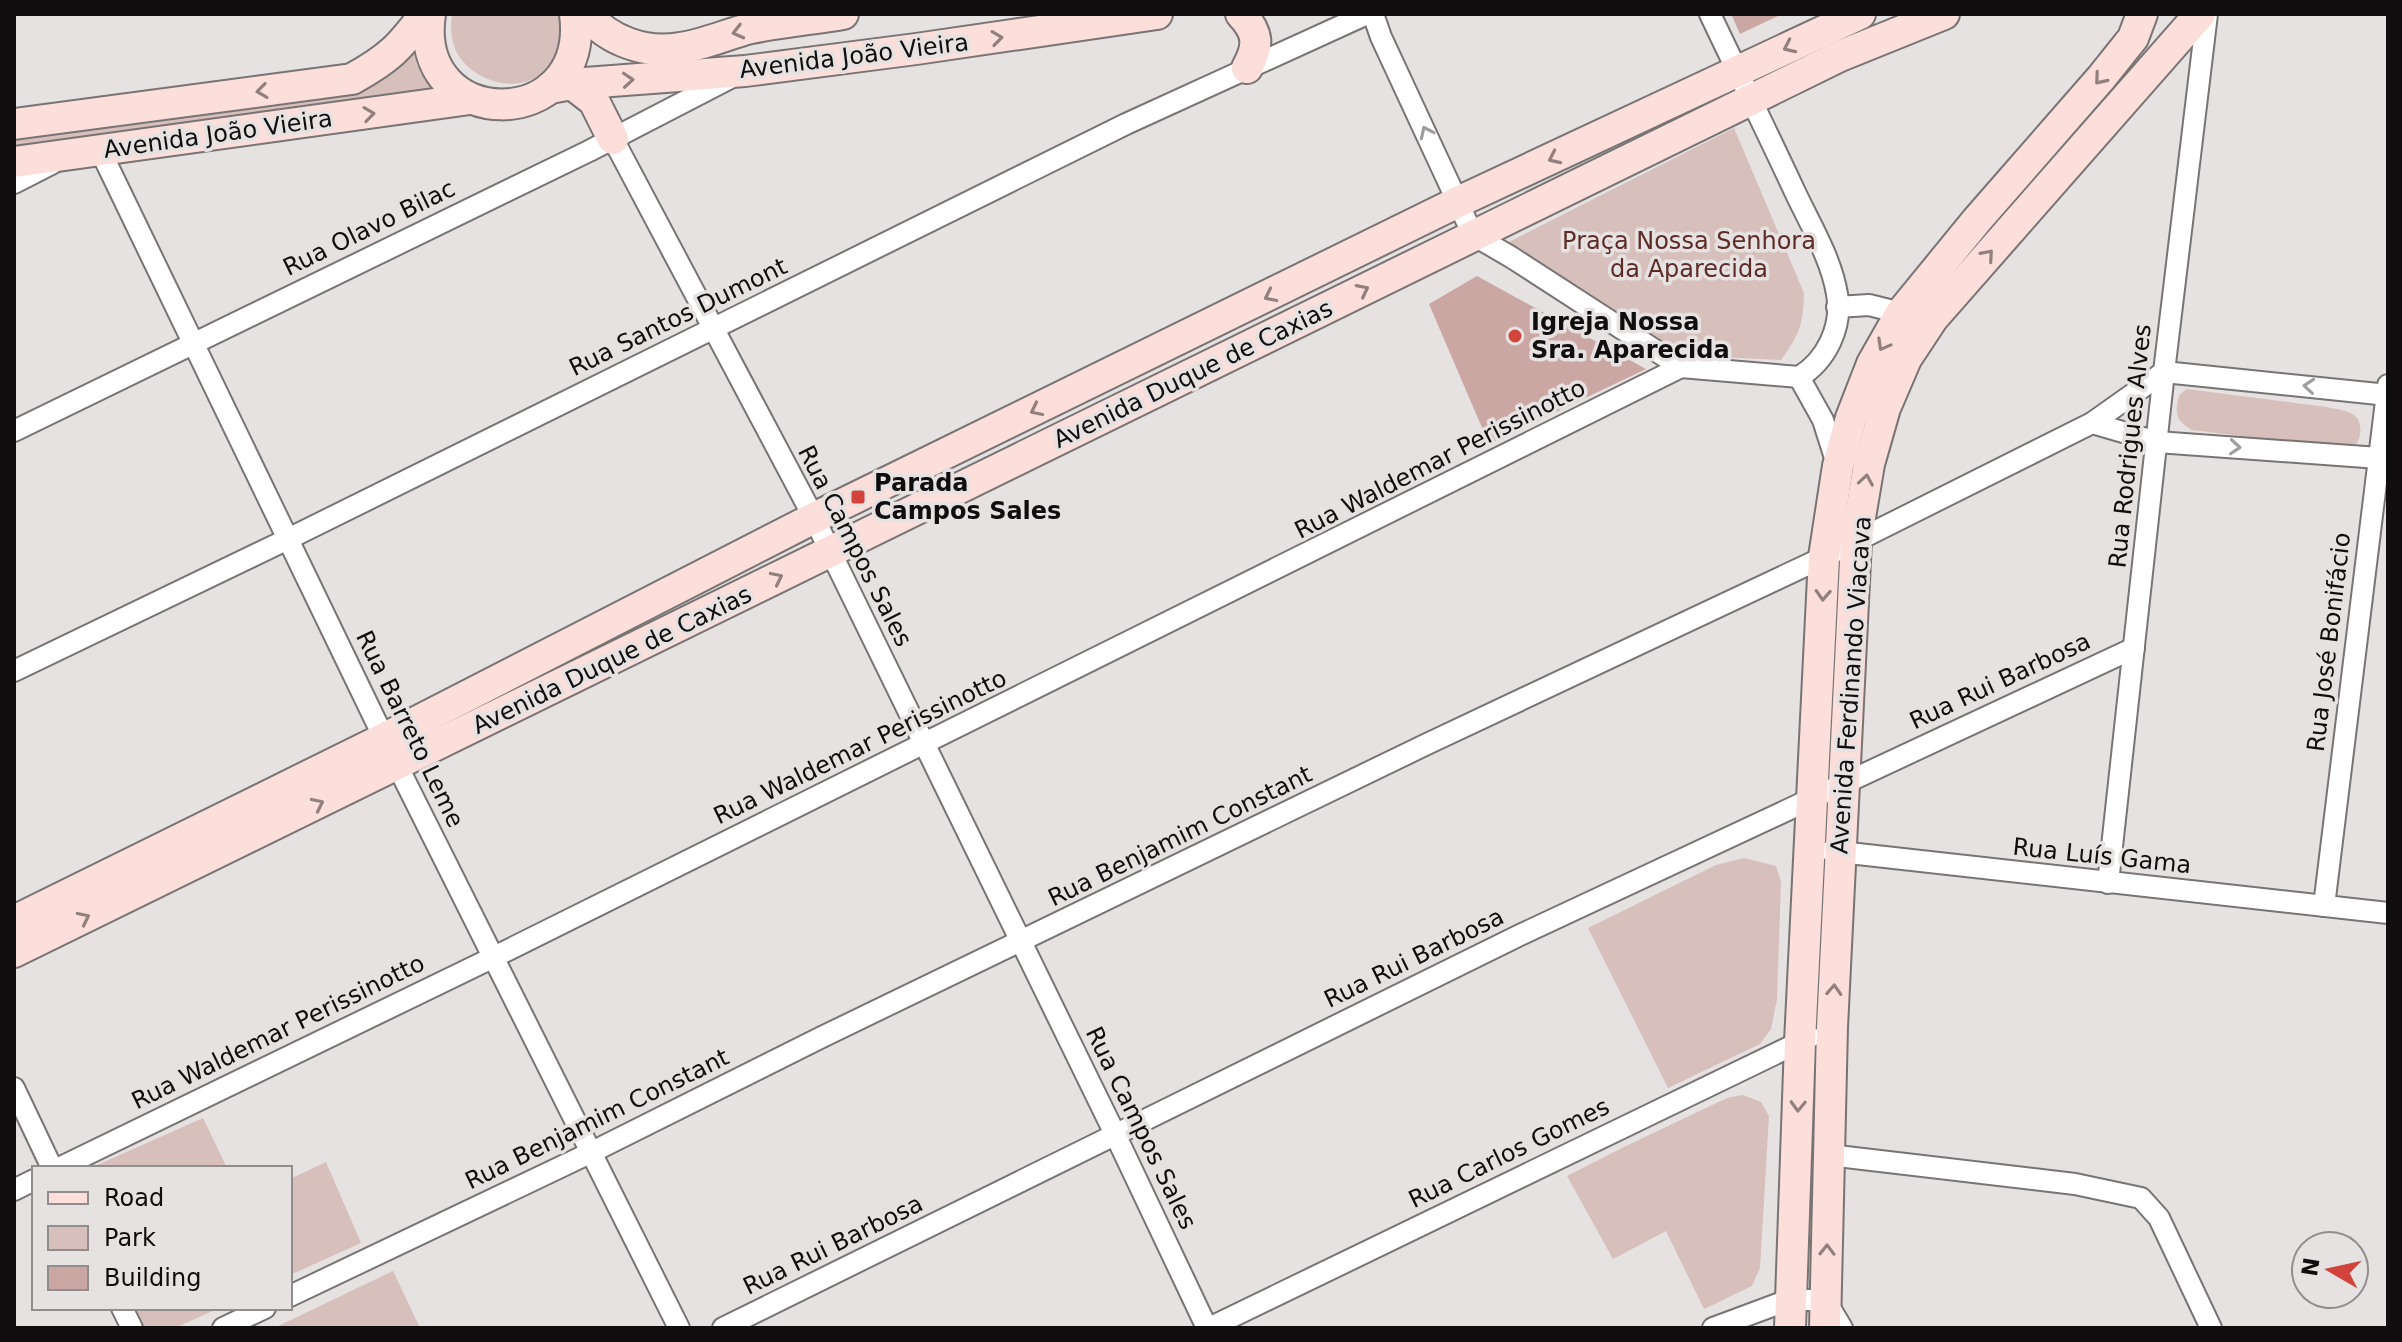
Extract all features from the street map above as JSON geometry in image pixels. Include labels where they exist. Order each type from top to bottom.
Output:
[{"type":"street","points":[[427,14],[427,33],[433,60],[448,83],[470,99]]},
{"type":"street","name":"Avenida João Vieira","points":[[14,124],[352,79],[398,49],[427,14]]},
{"type":"street","points":[[575,14],[577,31],[574,53],[561,86],[594,101],[613,139]]},
{"type":"street","name":"Avenida João Vieira","points":[[586,14],[605,33],[623,42],[668,49],[699,44],[754,28],[843,14]]},
{"type":"street","name":"Avenida João Vieira","points":[[14,162],[470,99],[497,106],[526,102],[561,86],[745,71],[1157,14]]},
{"type":"street","points":[[1241,14],[1253,31],[1256,44],[1247,68]]},
{"type":"street","points":[[1370,14],[1473,235],[1681,367],[1799,377],[1813,369],[1828,350],[1835,327],[1838,296],[1824,253],[1710,14]]},
{"type":"street","name":"Rua Santos Dumont","points":[[14,671],[288,539],[1126,124],[1370,14]]},
{"type":"street","name":"Avenida Duque de Caxias","points":[[14,952],[391,752],[814,518],[1458,202],[1860,14]]},
{"type":"street","name":"Avenida Duque de Caxias","points":[[14,921],[829,552],[1840,56],[1944,14]]},
{"type":"street","name":"Avenida Ferdinando Viacava","points":[[1791,1313],[1800,1042],[1824,557],[1838,466],[1851,418],[1872,364],[1901,313],[2101,78],[2133,38],[2142,14]]},
{"type":"street","name":"Avenida Ferdinando Viacava","points":[[1825,1314],[1832,1027],[1856,541],[1869,464],[1885,408],[1906,359],[1933,318],[2200,14]]},
{"type":"street","name":"Rua Rodrigues Alves","points":[[2108,883],[2207,14]]},
{"type":"street","name":"Rua Olavo Bilac","points":[[14,431],[613,139],[745,71]]},
{"type":"street","name":"Rua Campos Sales","points":[[613,139],[814,518],[1208,1328]]},
{"type":"street","name":"Rua Barreto Leme","points":[[100,150],[391,752],[679,1328]]},
{"type":"street","points":[[14,183],[69,155]]},
{"type":"street","points":[[1837,307],[1869,305],[1901,313]]},
{"type":"street","name":"Rua Waldemar Perissinotto","points":[[63,1166],[494,957],[1681,367]]},
{"type":"street","points":[[2164,372],[2388,394]]},
{"type":"street","name":"Rua Benjamim Constant","points":[[292,1295],[1427,744],[1824,557],[2092,423],[2164,372]]},
{"type":"street","points":[[1799,377],[1823,420],[1838,466]]},
{"type":"street","name":"Rua José Bonifácio","points":[[2324,906],[2383,453],[2388,385]]},
{"type":"street","points":[[2092,423],[2157,442],[2383,453]]},
{"type":"street","name":"Rua Rui Barbosa","points":[[723,1328],[1520,935],[2134,648]]},
{"type":"street","name":"Rua Luís Gama","points":[[1810,849],[2388,913]]},
{"type":"street","name":"Rua Carlos Gomes","points":[[1208,1328],[1832,1027]]},
{"type":"street","points":[[14,1088],[51,1166]]},
{"type":"street","points":[[1829,1155],[2075,1184],[2141,1198],[2159,1218],[2211,1328]]},
{"type":"street","points":[[14,1190],[32,1181]]},
{"type":"street","points":[[123,1310],[132,1328]]},
{"type":"street","points":[[223,1328],[261,1310]]},
{"type":"street","points":[[1713,1328],[1791,1313],[1825,1314],[1842,1328]]},
{"type":"green space","points":[[452,14],[568,14],[552,66],[530,80],[506,84],[482,77],[463,61],[453,42]]},
{"type":"green space","points":[[413,42],[420,64],[443,94],[14,153],[14,131],[320,91]]},
{"type":"green space","name":"Praça Nossa Senhora da Aparecida","points":[[1734,128],[1804,293],[1799,328],[1781,360],[1680,355],[1501,246]]},
{"type":"green space","points":[[2187,389],[2343,410],[2357,418],[2359,439],[2354,446],[2344,448],[2192,430],[2179,420],[2177,412],[2179,395]]},
{"type":"green space","points":[[1744,858],[1776,866],[1781,881],[1777,999],[1771,1029],[1760,1044],[1668,1088],[1588,928],[1716,865]]},
{"type":"green space","points":[[1743,1095],[1761,1102],[1769,1116],[1760,1268],[1752,1286],[1704,1309],[1666,1231],[1613,1259],[1567,1176],[1727,1098]]},
{"type":"green space","points":[[203,1118],[226,1166],[95,1166]]},
{"type":"green space","points":[[326,1162],[361,1243],[292,1274],[292,1178]]},
{"type":"green space","points":[[393,1271],[420,1328],[274,1328]]},
{"type":"green space","points":[[122,1310],[215,1310],[175,1328],[135,1328]]},
{"type":"building","points":[[1731,14],[1782,14],[1740,34]]},
{"type":"building","name":"Igreja Nossa Sra. Aparecida","points":[[1477,276],[1646,369],[1489,444],[1429,304]]},
{"type":"place","name":"Igreja Nossa Sra. Aparecida","points":[[1515,336]]},
{"type":"place","name":"Parada Campos Sales","points":[[858,497]]}]
